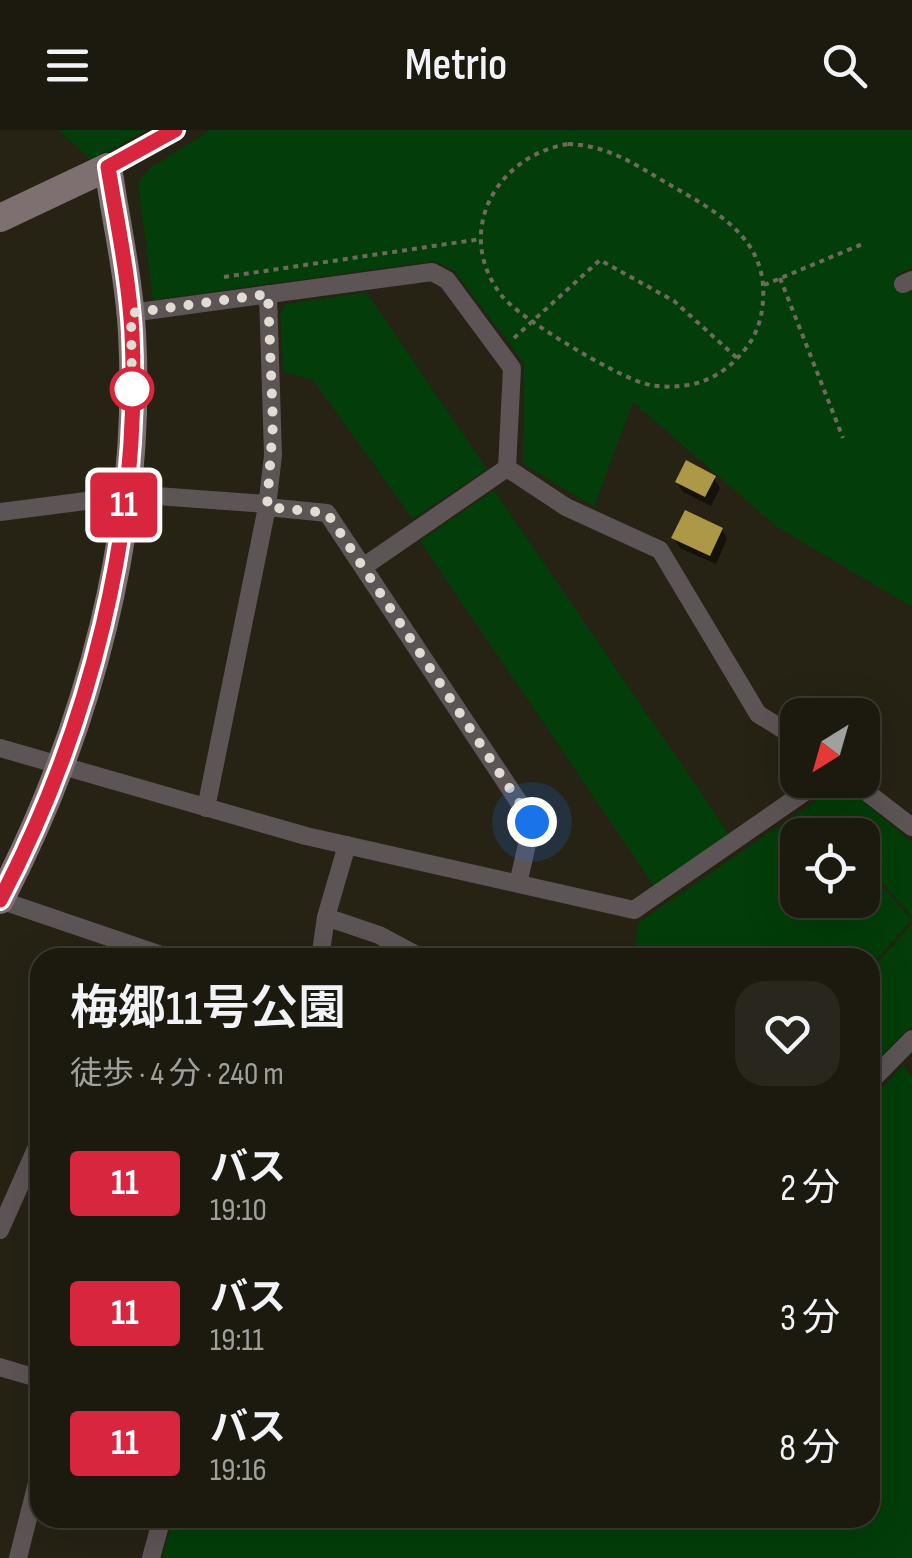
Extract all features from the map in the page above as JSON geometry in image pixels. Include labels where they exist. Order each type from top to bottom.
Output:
[{"type":"street","points":[[0,218],[176,130]]},
{"type":"street","points":[[108,167],[131,313],[134,496],[92,669],[60,768],[32,838],[0,900],[121,948]]},
{"type":"street","points":[[131,313],[432,272],[447,280],[512,368],[507,468]]},
{"type":"street","points":[[206,808],[267,505],[274,379],[268,294]]},
{"type":"street","points":[[363,566],[507,468]]},
{"type":"street","points":[[507,468],[566,507],[660,550],[758,714],[780,728]]},
{"type":"street","points":[[0,512],[134,496],[327,513],[532,822],[518,884]]},
{"type":"street","points":[[0,748],[60,768],[347,845],[634,910],[796,798]]},
{"type":"street","points":[[875,798],[912,827]]},
{"type":"street","points":[[321,948],[326,917],[347,845]]},
{"type":"street","points":[[326,917],[379,935],[403,948]]},
{"type":"street","points":[[880,1072],[912,1040]]},
{"type":"street","points":[[0,1230],[30,1162]]},
{"type":"street","points":[[0,1368],[30,1376]]},
{"type":"street","points":[[18,1558],[30,1511]]},
{"type":"street","points":[[151,1558],[159,1528]]},
{"type":"path","points":[[587,144],[624,158],[735,226],[759,264],[764,285],[762,315],[753,338],[738,358],[717,375],[694,384],[655,385],[619,372],[536,323],[504,298],[490,277],[481,239],[490,196],[514,165],[548,147],[587,144]]},
{"type":"path","points":[[224,277],[481,239]]},
{"type":"path","points":[[764,285],[865,243]]},
{"type":"path","points":[[536,323],[600,260],[674,300],[738,358]]},
{"type":"path","points":[[780,278],[843,438]]},
{"type":"green space","points":[[59,130],[147,130],[92,161]]},
{"type":"green space","points":[[210,130],[912,130],[912,268],[896,275],[912,292],[912,607],[777,527],[633,402],[594,507],[523,464],[524,363],[454,271],[433,261],[153,300],[138,183],[149,169]]},
{"type":"green space","points":[[366,292],[487,469],[413,519],[313,380],[283,372],[280,312],[286,304]]},
{"type":"green space","points":[[494,490],[729,834],[654,886],[420,541]]},
{"type":"green space","points":[[820,798],[859,798],[912,842],[912,917],[880,880],[880,818],[835,818],[830,809],[834,818],[791,818]]},
{"type":"green space","points":[[780,825],[780,918],[880,918],[880,884],[912,920],[880,955],[880,948],[634,948],[639,922]]},
{"type":"green space","points":[[912,924],[912,1025],[880,1058],[880,959]]},
{"type":"green space","points":[[903,1066],[912,1077],[912,1558],[162,1558],[170,1528],[880,1528],[880,1090]]},
{"type":"building","points":[[686,460],[716,476],[705,497],[675,482]]},
{"type":"building","points":[[685,510],[723,528],[710,556],[671,538]]},
{"type":"bus line","name":"11","points":[[0,900],[32,838],[60,768],[92,669],[113,578],[126,496],[131,313],[108,167],[175,130]]},
{"type":"route","points":[[132,389],[132,394],[131,313],[268,294],[274,360],[273,455],[267,507],[327,513],[532,822]]}]
